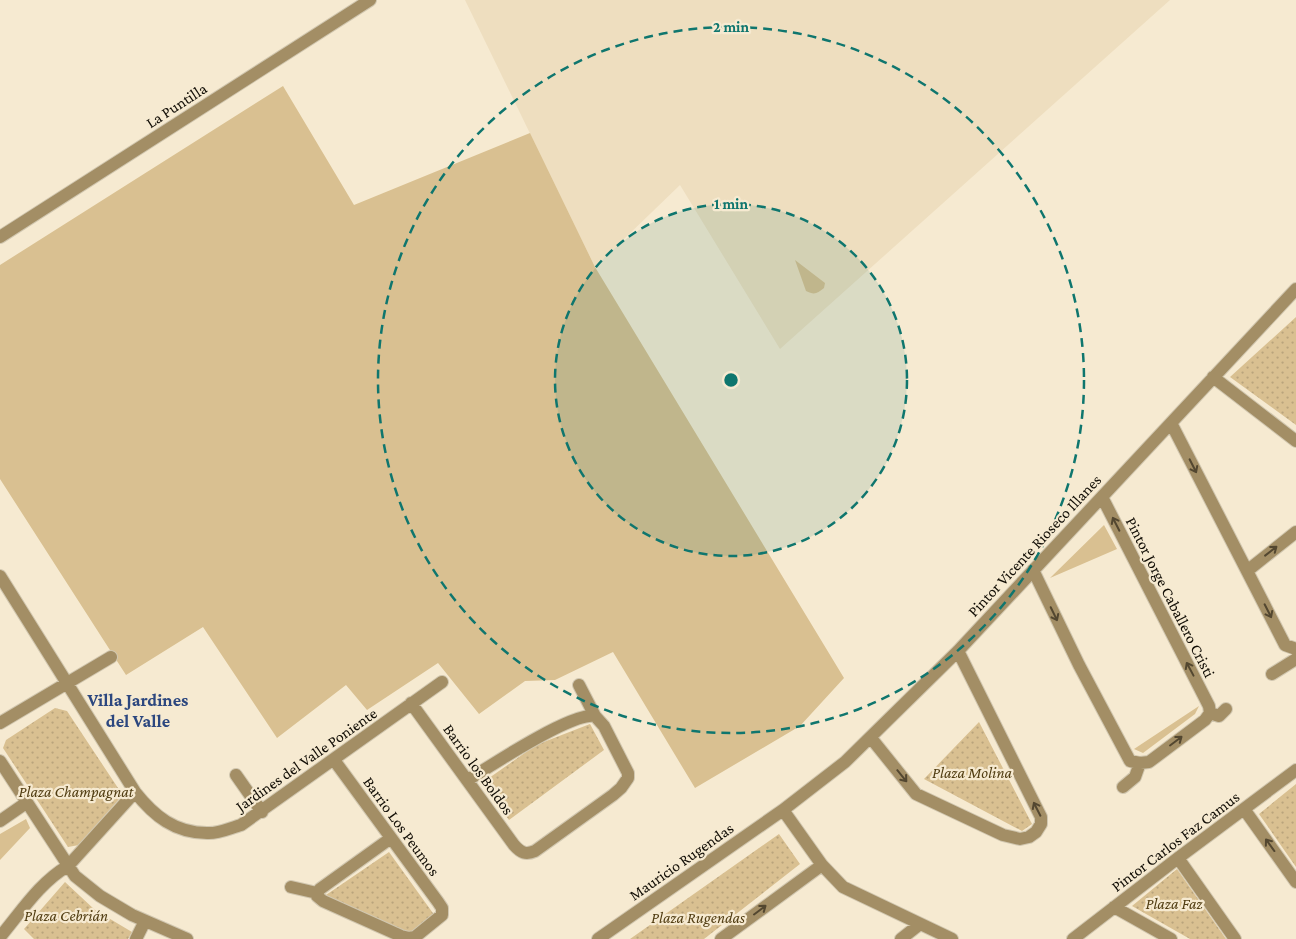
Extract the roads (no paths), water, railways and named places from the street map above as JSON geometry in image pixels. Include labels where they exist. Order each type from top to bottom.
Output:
[{"type":"street","name":"La Puntilla","points":[[0,237],[370,0]]},
{"type":"street","name":"Pintor Vicente Rioseco Illanes","points":[[783,810],[845,762],[958,650],[1296,289]]},
{"type":"street","points":[[1212,377],[1296,440]]},
{"type":"street","points":[[1171,423],[1285,645],[1295,652],[1272,674]]},
{"type":"street","name":"Pintor Jorge Caballero Cristi","points":[[1102,497],[1209,706],[1210,713]]},
{"type":"street","points":[[1247,571],[1296,532]]},
{"type":"street","points":[[1033,570],[1130,760],[1140,764],[1150,762],[1205,720],[1210,713],[1218,716],[1226,709]]},
{"type":"street","points":[[0,576],[136,792],[68,866],[56,873],[44,885],[0,937]]},
{"type":"street","points":[[871,738],[916,794],[1002,835],[1020,839],[1029,837],[1036,832],[1041,824],[1041,817],[996,730],[958,650]]},
{"type":"street","points":[[0,724],[112,657]]},
{"type":"street","name":"Jardines del Valle Poniente","points":[[136,792],[155,814],[179,829],[208,834],[241,825],[262,812],[442,682]]},
{"type":"street","points":[[579,685],[595,716]]},
{"type":"street","name":"Barrio los Boldos","points":[[411,703],[514,846],[523,853],[535,851],[613,795],[628,778],[625,766],[609,734],[595,716]]},
{"type":"street","points":[[468,780],[535,738],[579,718],[590,715],[595,716]]},
{"type":"street","name":"Barrio Los Peumos","points":[[317,893],[317,896],[322,901],[409,938],[415,937],[440,918],[442,912],[438,902],[334,760]]},
{"type":"street","points":[[0,762],[75,876],[100,896],[145,921],[187,939]]},
{"type":"street","points":[[1123,787],[1134,777],[1140,764]]},
{"type":"street","name":"Pintor Carlos Faz Camus","points":[[1073,939],[1296,770]]},
{"type":"street","points":[[236,775],[262,812]]},
{"type":"street","points":[[0,821],[26,803]]},
{"type":"street","points":[[1244,809],[1296,882]]},
{"type":"street","points":[[783,810],[822,865],[843,887],[952,939]]},
{"type":"street","name":"Mauricio Rugendas","points":[[598,939],[783,810]]},
{"type":"street","points":[[291,887],[317,893],[391,838]]},
{"type":"street","points":[[1178,858],[1234,939]]},
{"type":"street","points":[[721,939],[822,865]]},
{"type":"street","points":[[1114,907],[1172,939]]},
{"type":"street","points":[[136,939],[145,921]]},
{"type":"street","points":[[901,939],[920,924]]},
{"type":"district","name":"Villa Jardines del Valle","points":[[138,710]]},
{"type":"park label","name":"Plaza Molina","points":[[972,772]]},
{"type":"park label","name":"Plaza Champagnat","points":[[76,791]]},
{"type":"park label","name":"Plaza Faz","points":[[1174,903]]},
{"type":"park label","name":"Plaza Cebrián","points":[[66,915]]},
{"type":"park label","name":"Plaza Rugendas","points":[[698,917]]}]
